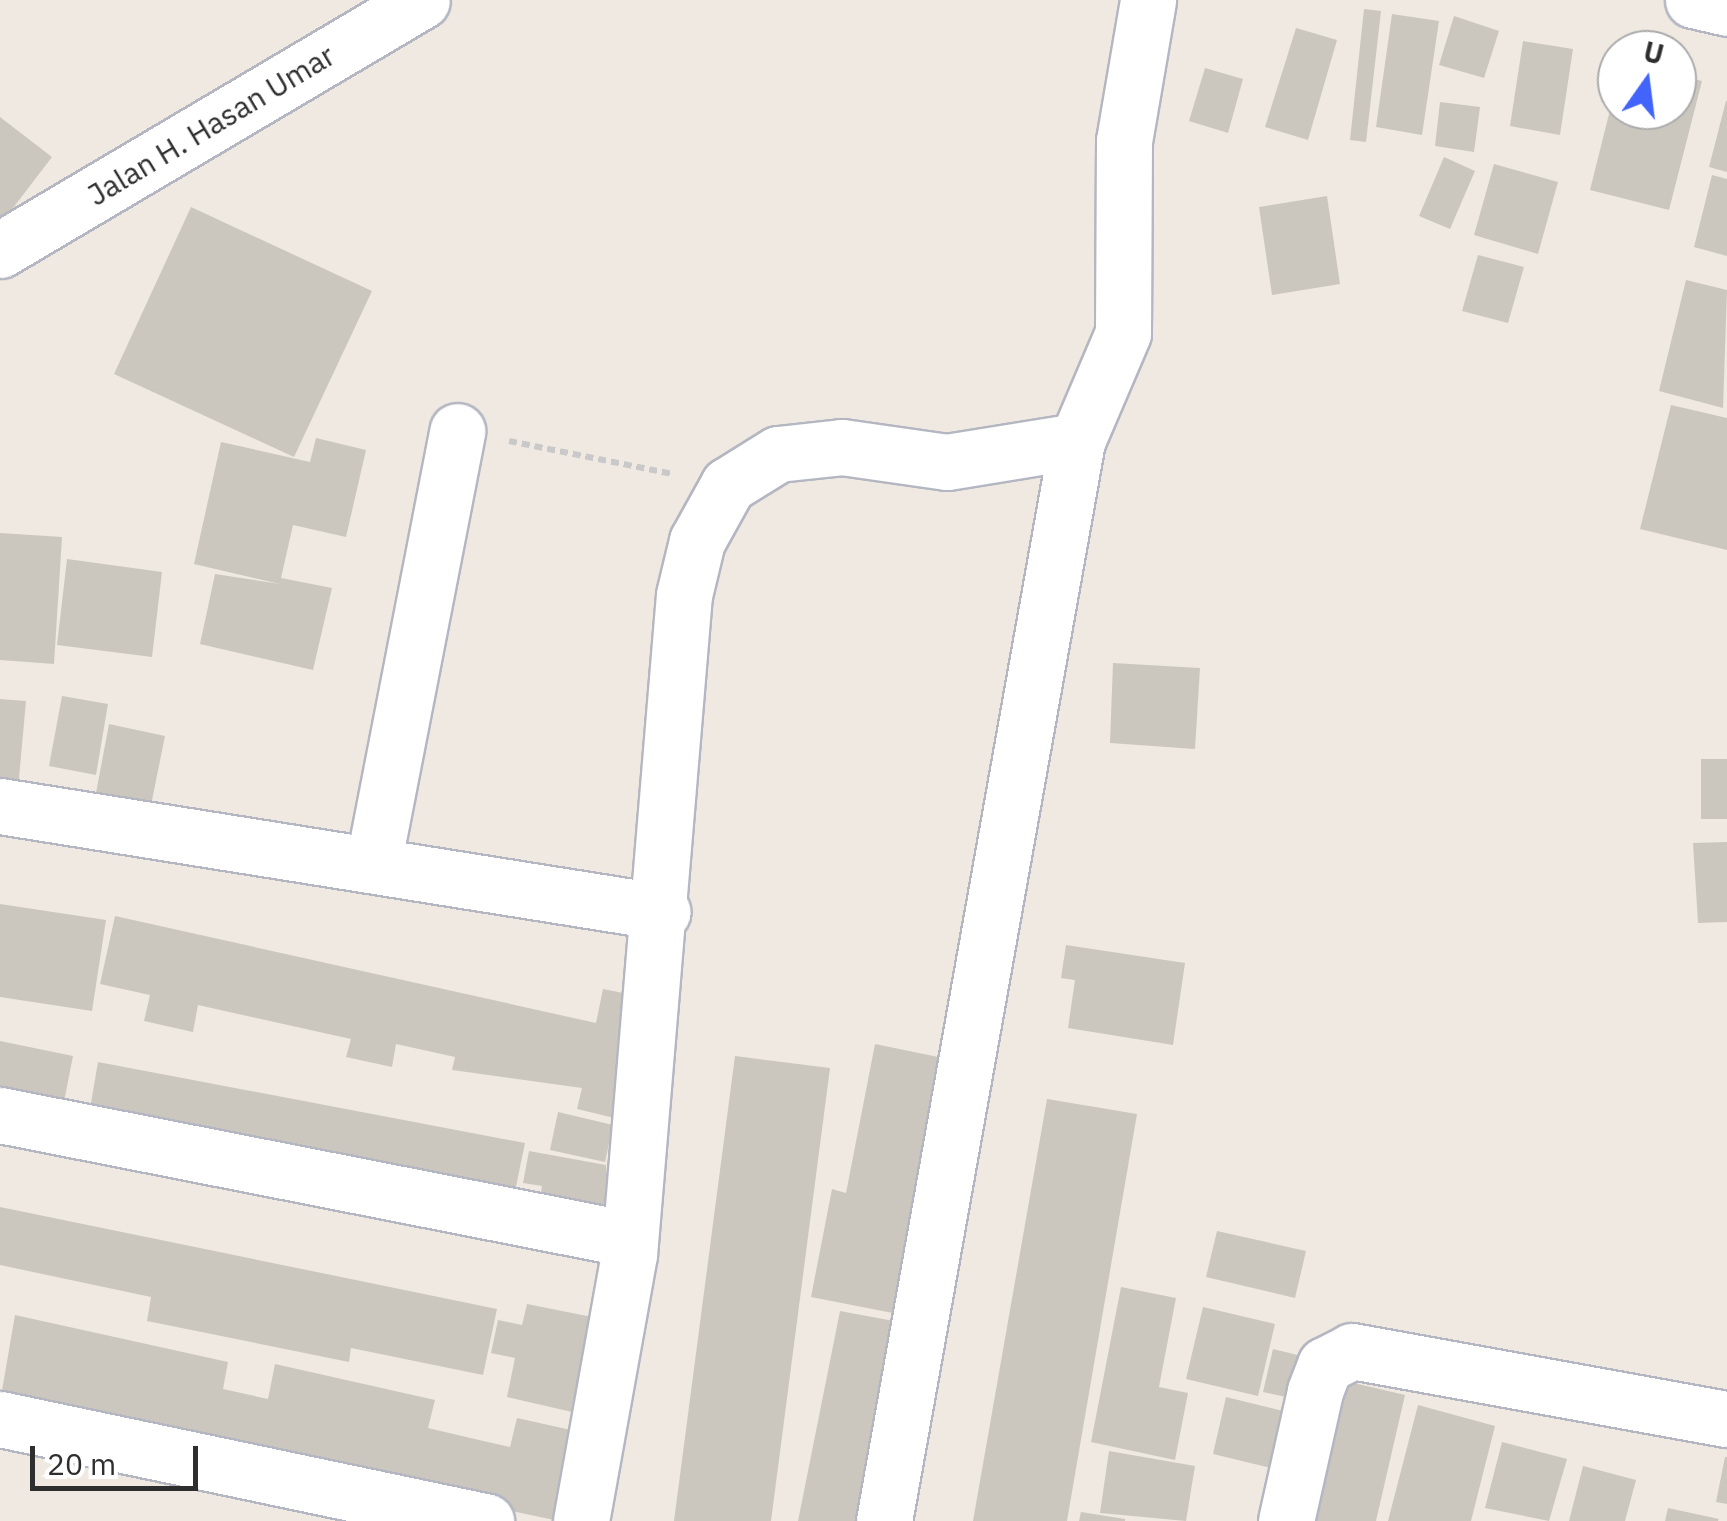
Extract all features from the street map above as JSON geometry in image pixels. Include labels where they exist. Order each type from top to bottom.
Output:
[{"type":"street","name":"Jalan H. Hasan Umar","points":[[0,250],[422,0]]},
{"type":"street","points":[[884,1521],[1077,441],[1123,333],[1124,141],[1148,0]]},
{"type":"street","points":[[1692,0],[1727,8]]},
{"type":"street","points":[[373,865],[457,431]]},
{"type":"street","points":[[581,1521],[629,1239],[663,912],[684,594],[697,541],[728,485],[778,454],[842,447],[947,462],[1077,441]]},
{"type":"street","points":[[0,806],[663,912]]},
{"type":"street","points":[[0,1115],[629,1239]]},
{"type":"street","points":[[1286,1521],[1315,1391],[1325,1365],[1352,1351],[1727,1418]]},
{"type":"street","points":[[0,1420],[486,1521]]},
{"type":"path","points":[[457,431],[728,485]]},
{"type":"building","points":[[1364,9],[1381,11],[1366,142],[1350,140]]},
{"type":"building","points":[[1392,14],[1439,21],[1422,135],[1376,127]]},
{"type":"building","points":[[1454,16],[1499,31],[1484,78],[1439,65]]},
{"type":"building","points":[[1296,28],[1337,40],[1308,140],[1265,127]]},
{"type":"building","points":[[1523,41],[1573,49],[1560,135],[1510,126]]},
{"type":"building","points":[[1205,68],[1243,79],[1228,133],[1189,121]]},
{"type":"building","points":[[1727,101],[1727,172],[1709,167]]},
{"type":"building","points":[[1440,102],[1480,107],[1474,152],[1435,146]]},
{"type":"building","points":[[0,117],[52,157],[3,221],[0,218]]},
{"type":"building","points":[[1605,130],[1689,130],[1669,210],[1590,190]]},
{"type":"building","points":[[1444,157],[1475,171],[1450,229],[1419,216]]},
{"type":"building","points":[[1494,164],[1558,182],[1538,254],[1474,235]]},
{"type":"building","points":[[1712,175],[1727,179],[1727,256],[1694,247]]},
{"type":"building","points":[[1327,196],[1340,284],[1272,295],[1259,207]]},
{"type":"building","points":[[191,207],[372,291],[294,457],[114,374]]},
{"type":"building","points":[[1478,255],[1524,267],[1508,323],[1462,311]]},
{"type":"building","points":[[1686,280],[1727,290],[1723,408],[1659,391]]},
{"type":"building","points":[[1671,405],[1727,418],[1727,550],[1640,529]]},
{"type":"building","points":[[316,438],[366,450],[346,537],[293,525],[281,578],[332,588],[313,670],[200,644],[215,574],[280,584],[194,564],[221,442],[310,462]]},
{"type":"building","points":[[0,533],[62,537],[54,664],[0,660]]},
{"type":"building","points":[[67,559],[162,572],[152,657],[57,645]]},
{"type":"building","points":[[1113,663],[1200,668],[1195,749],[1110,743]]},
{"type":"building","points":[[62,696],[108,704],[96,775],[49,766]]},
{"type":"building","points":[[0,699],[26,701],[17,800],[0,799]]},
{"type":"building","points":[[109,724],[165,736],[147,825],[92,814]]},
{"type":"building","points":[[1701,759],[1727,759],[1727,819],[1701,819]]},
{"type":"building","points":[[1727,842],[1727,922],[1698,923],[1693,843]]},
{"type":"building","points":[[0,904],[106,920],[92,1011],[0,997]]},
{"type":"building","points":[[115,916],[596,1023],[603,989],[653,999],[627,1121],[577,1109],[582,1088],[452,1070],[455,1057],[396,1044],[392,1067],[346,1057],[351,1039],[198,1005],[193,1032],[144,1021],[150,995],[100,984]]},
{"type":"building","points":[[1066,945],[1185,963],[1173,1045],[1068,1028],[1075,980],[1061,978]]},
{"type":"building","points":[[0,1041],[73,1056],[60,1122],[0,1110]]},
{"type":"building","points":[[875,1044],[948,1059],[898,1314],[811,1297],[832,1189],[846,1193]]},
{"type":"building","points":[[735,1056],[830,1068],[771,1521],[674,1521]]},
{"type":"building","points":[[98,1062],[525,1143],[513,1201],[88,1120]]},
{"type":"building","points":[[1047,1099],[1137,1114],[1067,1521],[973,1521]]},
{"type":"building","points":[[558,1112],[613,1125],[605,1162],[550,1150]]},
{"type":"building","points":[[529,1151],[606,1165],[610,1212],[540,1198],[542,1186],[523,1183]]},
{"type":"building","points":[[0,1207],[497,1309],[483,1375],[351,1348],[349,1362],[147,1321],[151,1297],[0,1265]]},
{"type":"building","points":[[1217,1231],[1306,1251],[1295,1298],[1206,1277]]},
{"type":"building","points":[[1121,1287],[1176,1298],[1159,1387],[1188,1393],[1175,1460],[1091,1442]]},
{"type":"building","points":[[527,1304],[592,1317],[572,1412],[507,1397],[515,1358],[491,1353],[498,1320],[522,1325]]},
{"type":"building","points":[[1203,1307],[1275,1324],[1258,1396],[1186,1379]]},
{"type":"building","points":[[840,1311],[910,1324],[872,1521],[798,1521]]},
{"type":"building","points":[[15,1315],[228,1362],[223,1389],[268,1399],[275,1364],[435,1400],[428,1428],[510,1447],[517,1418],[580,1432],[559,1521],[0,1402]]},
{"type":"building","points":[[1273,1349],[1310,1358],[1300,1400],[1263,1392]]},
{"type":"building","points":[[1341,1380],[1405,1395],[1376,1521],[1309,1521]]},
{"type":"building","points":[[1226,1397],[1287,1412],[1284,1471],[1213,1454]]},
{"type":"building","points":[[1418,1405],[1495,1426],[1471,1521],[1388,1521]]},
{"type":"building","points":[[1502,1442],[1567,1459],[1549,1521],[1485,1508]]},
{"type":"building","points":[[1109,1451],[1195,1466],[1186,1521],[1100,1513]]},
{"type":"building","points":[[1727,1457],[1727,1504],[1716,1502]]},
{"type":"building","points":[[1583,1466],[1636,1480],[1625,1521],[1569,1521]]},
{"type":"building","points":[[1668,1508],[1719,1519],[1665,1521]]},
{"type":"building","points":[[1081,1512],[1125,1519],[1125,1521],[1079,1521]]}]
